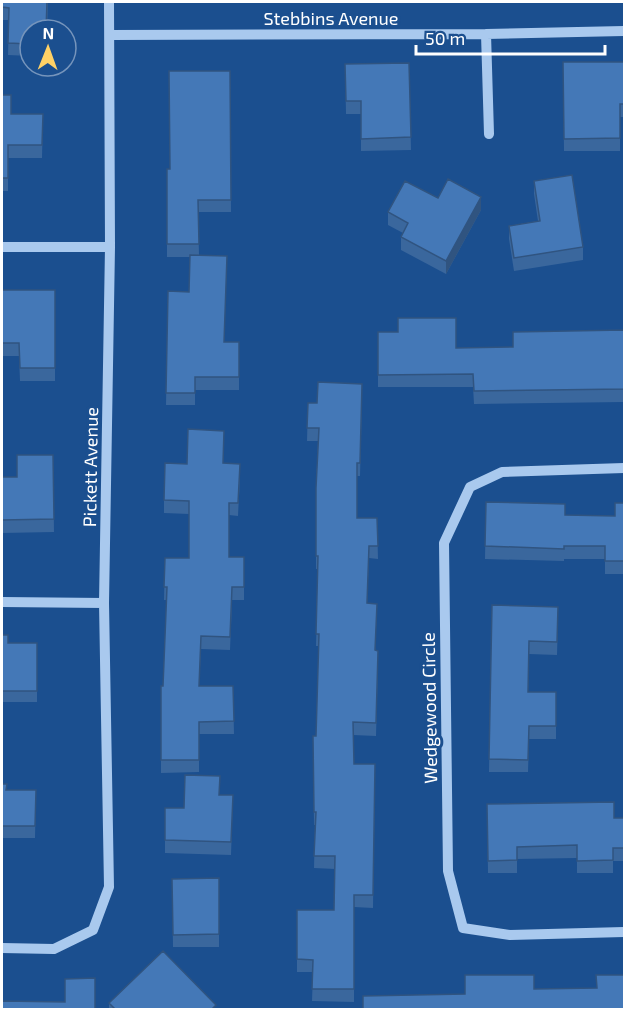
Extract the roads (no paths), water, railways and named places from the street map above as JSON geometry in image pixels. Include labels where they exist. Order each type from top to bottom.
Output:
[{"type":"street","name":"Pickett Avenue","points":[[2,948],[54,949],[93,930],[109,887],[104,603],[110,247],[109,2]]},
{"type":"street","name":"Stebbins Avenue","points":[[110,35],[486,34],[624,31]]},
{"type":"street","points":[[486,34],[489,134]]},
{"type":"street","points":[[2,247],[110,247]]},
{"type":"street","name":"Wedgewood Circle","points":[[624,468],[502,472],[470,487],[444,543],[448,871],[463,928],[510,935],[624,932]]},
{"type":"street","points":[[2,602],[104,603]]}]
